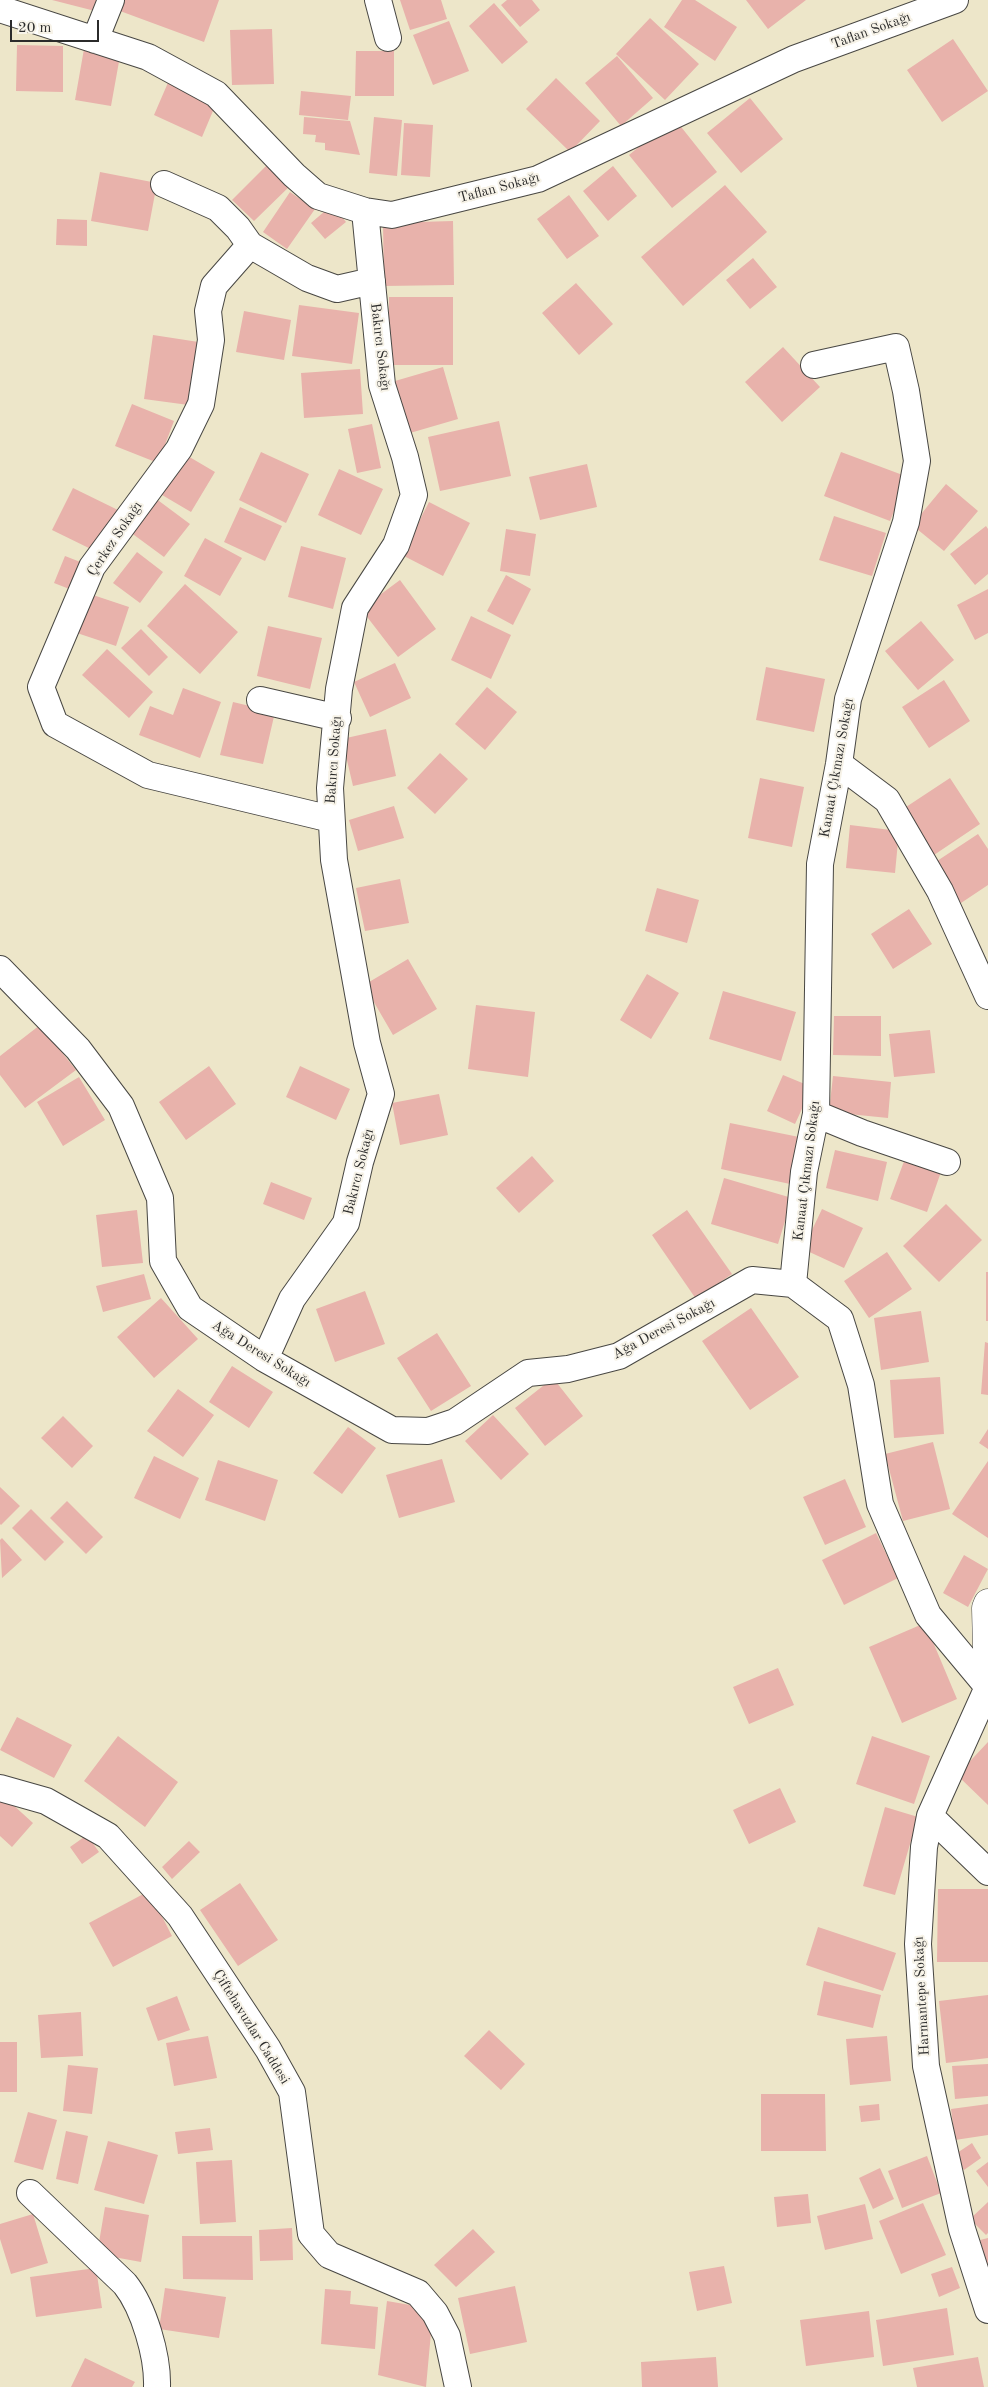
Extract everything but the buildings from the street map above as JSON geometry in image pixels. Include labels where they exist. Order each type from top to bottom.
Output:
[{"type":"street","points":[[95,40],[111,0]]},
{"type":"street","points":[[378,0],[388,38]]},
{"type":"street","name":"Taflan Sokağı","points":[[0,9],[148,57],[216,94],[294,175],[318,196],[365,211],[392,215],[538,179],[794,59],[955,0]]},
{"type":"street","points":[[164,184],[218,208],[238,228],[250,245],[307,278],[337,289],[372,281]]},
{"type":"street","name":"Bakırcı Sokağı","points":[[265,1359],[292,1299],[346,1223],[360,1162],[381,1094],[367,1042],[334,860],[330,788],[338,718],[339,689],[355,608],[396,545],[414,495],[405,458],[382,385],[365,211]]},
{"type":"street","name":"Çerkez Sokağı","points":[[250,245],[214,286],[208,310],[211,340],[201,404],[178,449],[92,567],[41,687],[55,724],[148,774],[331,819]]},
{"type":"street","name":"Kanaat Çıkmazı Sokağı","points":[[793,1284],[804,1172],[816,1114],[820,864],[839,764],[848,699],[906,522],[917,461],[906,391],[896,347],[814,365]]},
{"type":"street","points":[[260,700],[338,718]]},
{"type":"street","points":[[839,764],[887,800],[940,891],[988,996]]},
{"type":"street","name":"Ağa Deresi Sokağı","points":[[0,969],[78,1048],[121,1106],[160,1198],[163,1261],[190,1308],[265,1359],[392,1430],[428,1432],[455,1422],[528,1373],[568,1369],[619,1356],[752,1280],[793,1284]]},
{"type":"street","points":[[816,1114],[862,1133],[947,1162]]},
{"type":"street","points":[[793,1284],[840,1319],[861,1385],[880,1504],[928,1616],[988,1687]]},
{"type":"street","points":[[988,1603],[986,1608],[988,1687]]},
{"type":"street","name":"Harmantepe Sokağı","points":[[988,1687],[930,1816],[924,1847],[918,1944],[926,2066],[962,2229],[988,2310]]},
{"type":"street","name":"Çiftehavuzlar Caddesi","points":[[0,1788],[46,1801],[108,1836],[180,1916],[268,2049],[292,2092],[310,2234],[329,2255],[418,2293],[435,2313],[447,2336],[458,2387]]},
{"type":"street","points":[[930,1816],[988,1872]]},
{"type":"street","points":[[30,2194],[125,2284],[134,2295],[148,2334],[157,2377],[157,2387]]}]
